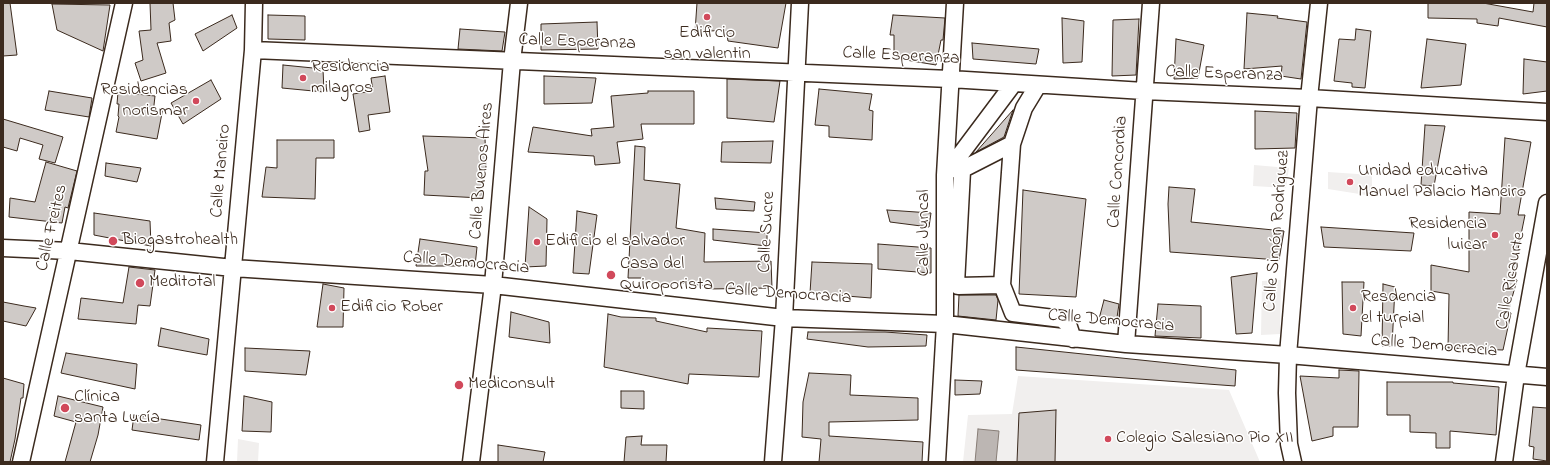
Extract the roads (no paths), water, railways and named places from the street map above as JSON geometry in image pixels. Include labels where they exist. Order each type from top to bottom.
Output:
[{"type":"street","name":"Calle Freites","points":[[21,462],[124,3]]},
{"type":"street","name":"Calle Maneiro","points":[[215,462],[253,50],[254,3]]},
{"type":"street","name":"Calle Buenos Aires","points":[[471,462],[493,285],[512,61],[519,3]]},
{"type":"street","name":"Calle Sucre","points":[[773,462],[784,318],[800,3]]},
{"type":"street","name":"Calle Juncal","points":[[937,462],[945,324],[945,175],[955,3]]},
{"type":"street","name":"Calle Concordia","points":[[1126,344],[1151,3]]},
{"type":"street","name":"Calle Simón Rodríguez","points":[[1293,462],[1289,444],[1287,393],[1288,355],[1309,98],[1319,3]]},
{"type":"street","name":"Calle Esperanza","points":[[253,50],[950,79],[1144,92],[1309,98],[1547,112]]},
{"type":"street","points":[[945,175],[1014,83]]},
{"type":"street","points":[[1038,84],[1024,108],[1012,144],[1002,285],[1013,313],[1062,319],[1068,324],[1073,340]]},
{"type":"street","points":[[1002,285],[958,286],[956,284],[962,171],[965,168],[1012,144]]},
{"type":"street","name":"Calle Ricaurte","points":[[1504,462],[1516,375],[1547,203]]},
{"type":"street","name":"Calle Democracia","points":[[3,248],[69,251],[233,268],[493,285],[784,318],[945,324],[1073,340],[1288,355],[1547,377]]},
{"type":"place","name":"Edificio san valentin","points":[[707,17]]},
{"type":"place","name":"Residencia milagros","points":[[303,78]]},
{"type":"place","name":"Residencias norismar","points":[[196,101]]},
{"type":"place","name":"Unidad educativa Manuel Palacio Maneiro","points":[[1350,182]]},
{"type":"place","name":"Residencia luicar","points":[[1495,235]]},
{"type":"place","name":"Biogastrohealth","points":[[113,241]]},
{"type":"place","name":"Edificio el salvador","points":[[537,242]]},
{"type":"place","name":"Casa del Quiroporista","points":[[611,275]]},
{"type":"place","name":"Meditotal","points":[[140,283]]},
{"type":"place","name":"Edificio Rober","points":[[332,308]]},
{"type":"place","name":"Resdencia el turpial","points":[[1353,308]]},
{"type":"place","name":"Mediconsult","points":[[459,385]]},
{"type":"place","name":"Clínica santa Lucía","points":[[65,408]]},
{"type":"place","name":"Colegio Salesiano Pio XII","points":[[1108,439]]}]
